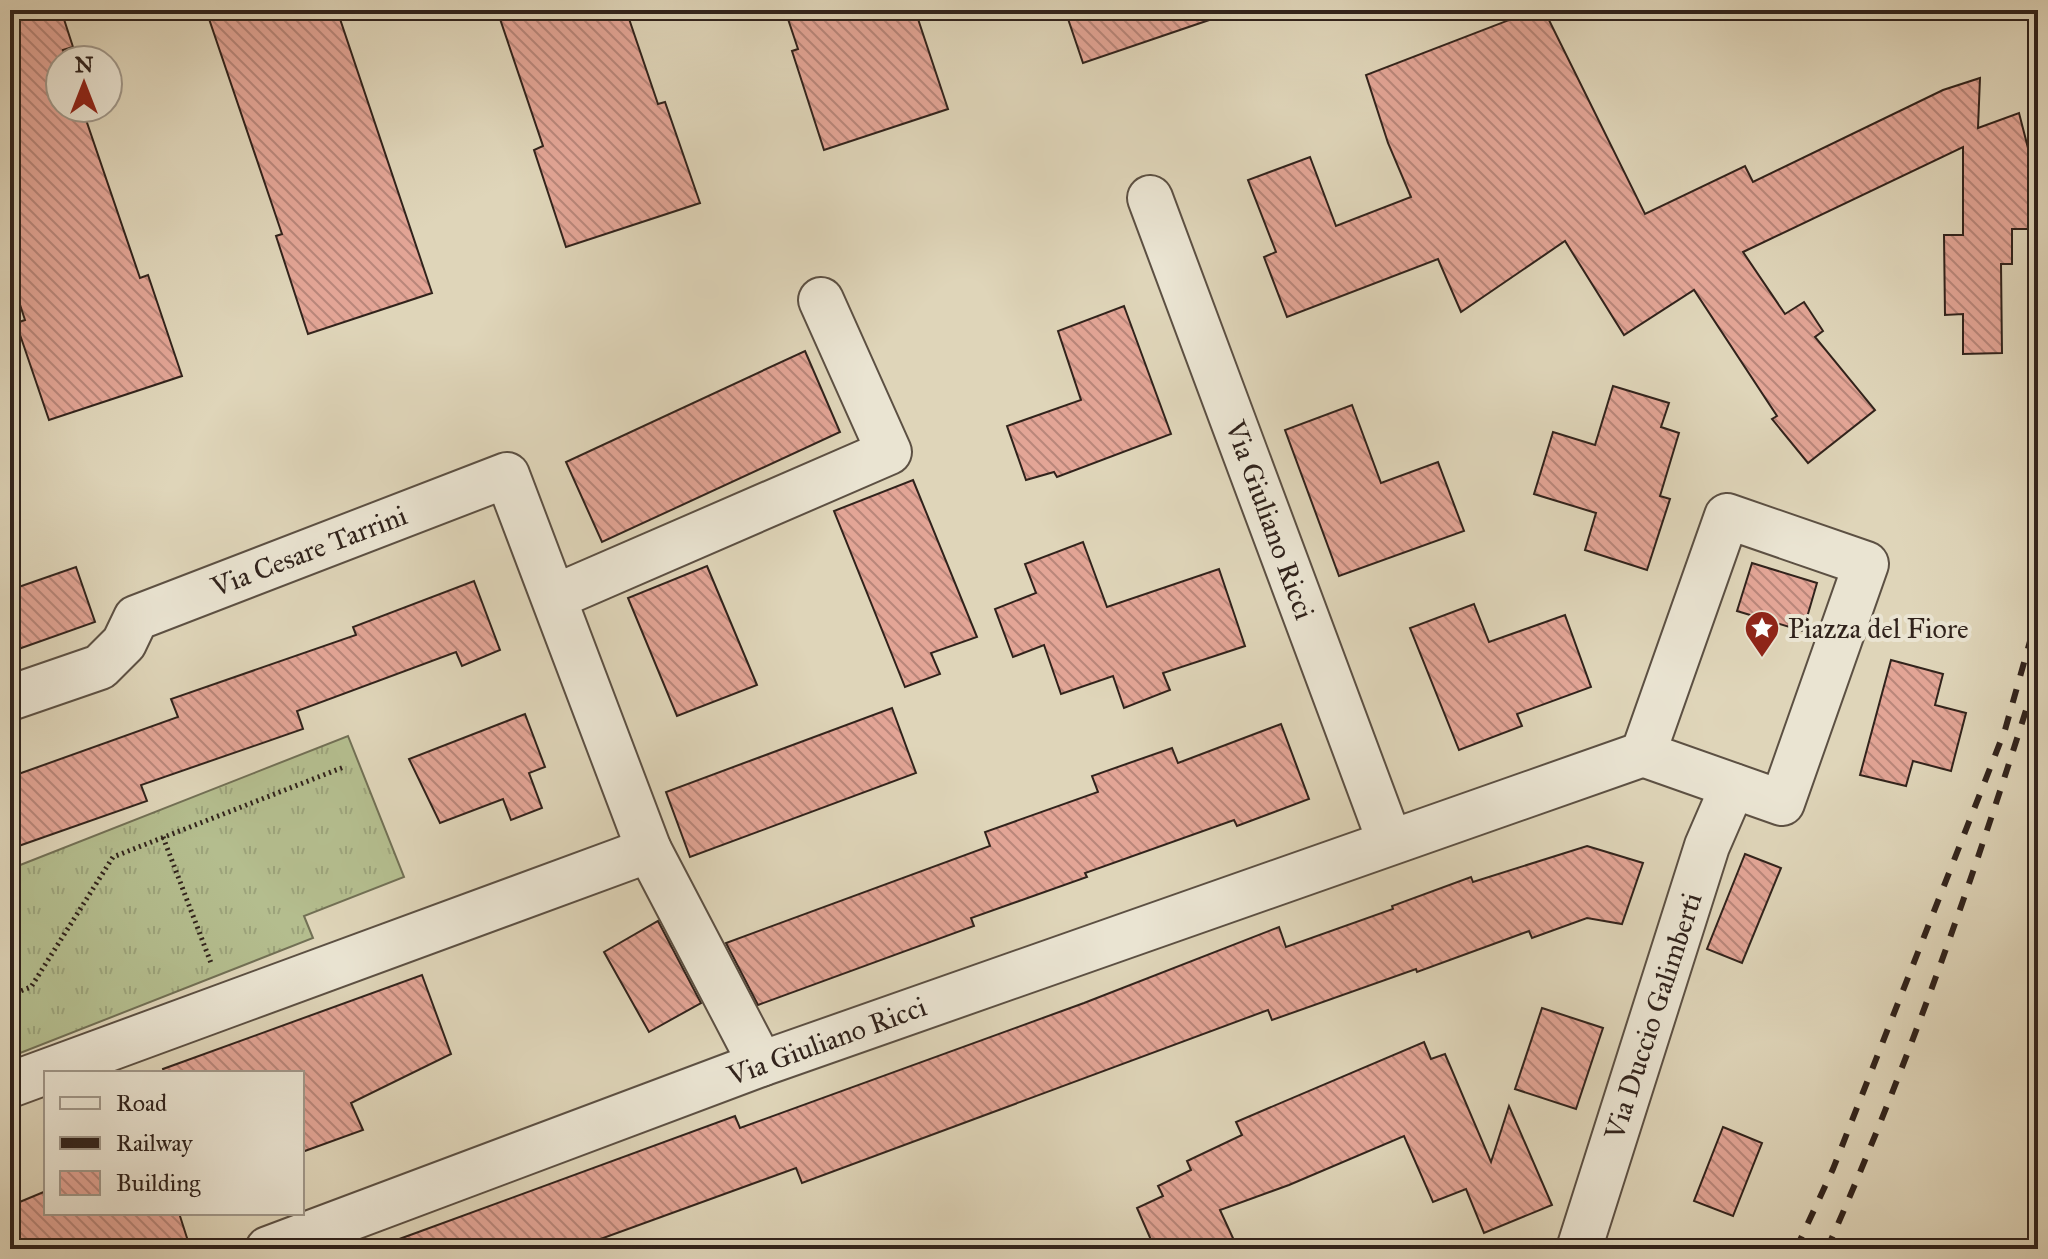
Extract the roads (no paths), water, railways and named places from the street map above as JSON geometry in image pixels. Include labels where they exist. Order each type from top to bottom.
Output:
[{"type":"street","name":"Via Giuliano Ricci","points":[[1150,198],[1390,842]]},
{"type":"street","points":[[555,597],[889,452],[821,300]]},
{"type":"street","name":"Via Cesare Tarrini","points":[[10,698],[100,667],[124,643],[136,618],[507,475],[649,850],[761,1064]]},
{"type":"street","points":[[1727,516],[1866,564],[1782,803],[1643,754],[1727,516]]},
{"type":"street","name":"Via Giuliano Ricci","points":[[268,1249],[761,1064],[1643,754]]},
{"type":"street","name":"Via Duccio Galimberti","points":[[1579,1249],[1707,846],[1733,786]]},
{"type":"street","points":[[48,1071],[649,850]]},
{"type":"street","points":[[10,1085],[44,1073]]},
{"type":"railway","points":[[1796,1249],[1833,1169],[2005,730],[2038,613]]},
{"type":"railway","points":[[1827,1249],[1886,1108],[1941,964],[2038,672]]},
{"type":"place","name":"Piazza del Fiore","points":[[1762,659]]}]
